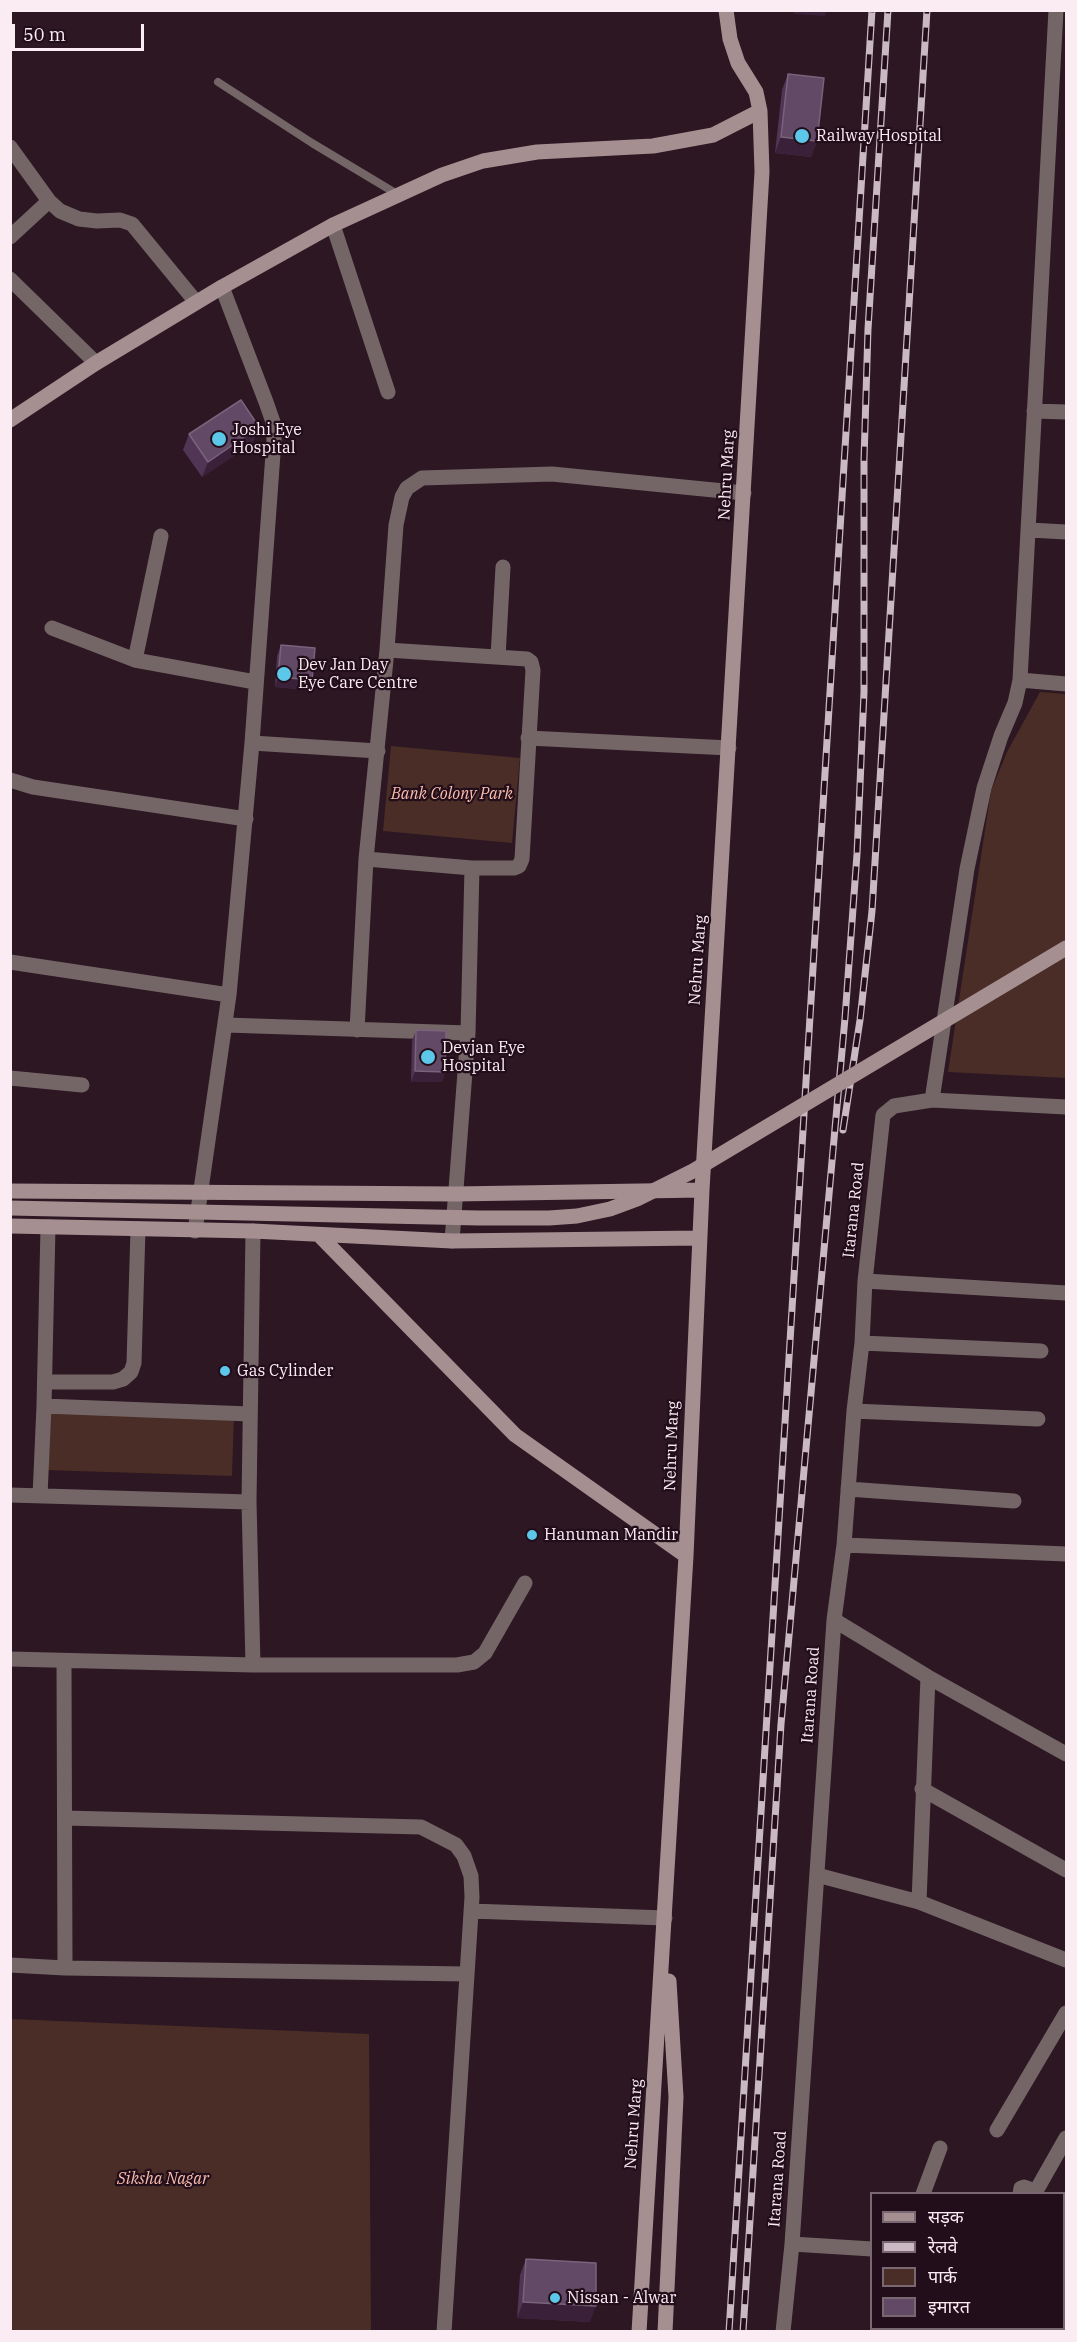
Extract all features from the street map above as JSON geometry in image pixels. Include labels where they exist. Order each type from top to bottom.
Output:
[{"type":"street","name":"Nehru Marg","points":[[639,2331],[686,1556],[699,1238],[762,172],[760,111],[756,92],[738,63],[730,39],[726,10]]},
{"type":"street","points":[[932,1100],[967,869],[981,800],[1001,736],[1015,703],[1020,680],[1056,10]]},
{"type":"street","points":[[10,420],[96,363],[222,287],[333,225],[442,174],[483,161],[537,152],[652,146],[713,135],[760,111]]},
{"type":"street","points":[[10,147],[49,201],[60,211],[79,219],[120,220],[132,224],[196,302]]},
{"type":"street","points":[[10,237],[49,201]]},
{"type":"street","points":[[333,225],[388,392]]},
{"type":"street","points":[[10,279],[96,363]]},
{"type":"street","points":[[195,1231],[229,995],[246,819],[274,440],[273,422],[222,287]]},
{"type":"street","points":[[1034,411],[1066,412]]},
{"type":"street","points":[[357,1030],[366,859],[378,751],[396,525],[402,498],[407,488],[422,478],[552,474],[744,493]]},
{"type":"street","points":[[1029,530],[1066,532]]},
{"type":"street","points":[[135,660],[161,536]]},
{"type":"street","points":[[498,657],[503,567]]},
{"type":"street","points":[[52,628],[135,660],[255,682]]},
{"type":"street","points":[[366,859],[472,868],[519,867],[522,860],[533,670],[531,662],[526,659],[387,650]]},
{"type":"street","points":[[1020,680],[1066,684]]},
{"type":"street","points":[[528,738],[729,748]]},
{"type":"street","points":[[252,743],[378,751]]},
{"type":"street","points":[[10,780],[33,787],[246,819]]},
{"type":"street","points":[[452,1241],[468,1033],[472,868]]},
{"type":"street","points":[[10,1208],[479,1218],[558,1217],[610,1209],[637,1199],[693,1171],[1066,948]]},
{"type":"street","points":[[10,962],[229,995]]},
{"type":"street","points":[[226,1025],[468,1033]]},
{"type":"street","points":[[10,1078],[82,1085]]},
{"type":"street","name":"Itarana Road","points":[[783,2331],[792,2244],[834,1620],[844,1545],[854,1411],[862,1343],[865,1281],[883,1114],[894,1106],[932,1100],[1066,1107]]},
{"type":"street","points":[[10,1191],[455,1194],[702,1190]]},
{"type":"street","points":[[10,1226],[253,1231],[452,1241],[699,1238]]},
{"type":"street","points":[[40,1496],[48,1227]]},
{"type":"street","points":[[45,1382],[113,1382],[123,1379],[131,1372],[134,1363],[138,1229]]},
{"type":"street","points":[[253,1231],[249,1502],[253,1665]]},
{"type":"street","points":[[320,1236],[515,1435],[686,1556]]},
{"type":"street","points":[[865,1281],[1066,1293]]},
{"type":"street","points":[[862,1343],[1041,1351]]},
{"type":"street","points":[[44,1406],[250,1414]]},
{"type":"street","points":[[854,1411],[1038,1419]]},
{"type":"street","points":[[848,1488],[1014,1501]]},
{"type":"street","points":[[10,1495],[249,1502]]},
{"type":"street","points":[[844,1545],[1066,1554]]},
{"type":"street","points":[[10,1659],[253,1665],[457,1665],[474,1662],[485,1653],[525,1583]]},
{"type":"street","points":[[834,1620],[928,1677],[1066,1754]]},
{"type":"street","points":[[64,1661],[65,1968]]},
{"type":"street","points":[[919,1902],[928,1677]]},
{"type":"street","points":[[922,1789],[1066,1870]]},
{"type":"street","points":[[65,1818],[421,1827],[456,1845],[464,1856],[471,1876],[471,1911],[444,2331]]},
{"type":"street","points":[[817,1875],[919,1902],[1066,1960]]},
{"type":"street","points":[[471,1911],[665,1918]]},
{"type":"street","name":"Nehru Marg","points":[[664,2331],[676,2097],[665,1918]]},
{"type":"street","points":[[10,1965],[65,1968],[466,1974]]},
{"type":"street","points":[[997,2130],[1066,2013]]},
{"type":"street","points":[[1020,2192],[1024,2187],[1036,2191],[1066,2138]]},
{"type":"street","points":[[923,2192],[940,2148]]},
{"type":"street","points":[[792,2244],[870,2249]]},
{"type":"lane","points":[[218,82],[312,143],[397,194]]},
{"type":"green space","points":[[1040,692],[1066,694],[1066,1078],[948,1072],[991,791],[1007,752]]},
{"type":"green space","name":"Bank Colony Park","points":[[391,746],[520,758],[512,843],[383,831]]},
{"type":"green space","points":[[47,1408],[234,1414],[232,1476],[45,1470]]},
{"type":"green space","name":"Siksha Nagar","points":[[11,2019],[369,2034],[371,2331],[11,2331]]},
{"type":"building","points":[[788,74],[824,78],[817,141],[781,137]]},
{"type":"building","points":[[241,400],[259,427],[208,462],[189,434]]},
{"type":"building","points":[[281,645],[315,648],[312,680],[278,677]]},
{"type":"building","points":[[416,1030],[446,1031],[445,1072],[415,1071]]},
{"type":"building","points":[[526,2259],[596,2263],[596,2306],[523,2302]]},
{"type":"railway","points":[[729,2332],[872,10]]},
{"type":"railway","points":[[743,2332],[781,1724],[845,1018],[857,854],[864,692],[864,460],[868,329],[888,10]]},
{"type":"railway","points":[[843,1130],[860,1020],[872,911],[927,10]]},
{"type":"place","name":"Railway Hospital","points":[[802,136]]},
{"type":"place","name":"Joshi Eye Hospital","points":[[219,439]]},
{"type":"place","name":"Dev Jan Day Eye Care Centre","points":[[284,674]]},
{"type":"place","name":"Devjan Eye Hospital","points":[[428,1057]]},
{"type":"place","name":"Gas Cylinder","points":[[225,1371]]},
{"type":"place","name":"Hanuman Mandir","points":[[532,1535]]},
{"type":"place","name":"Nissan - Alwar","points":[[555,2298]]}]
